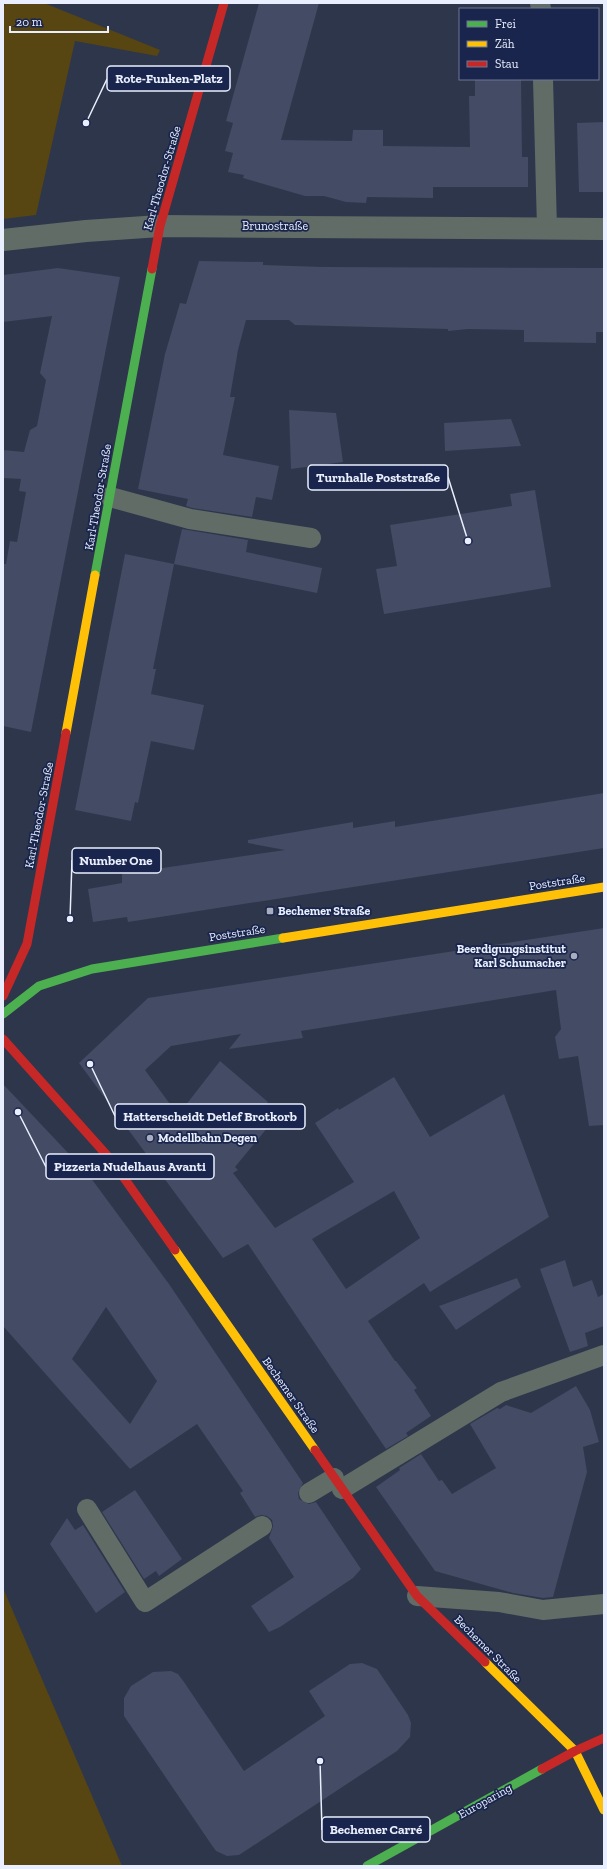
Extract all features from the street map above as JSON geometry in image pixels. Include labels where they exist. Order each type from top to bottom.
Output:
[{"type":"street","name":"Karl-Theodor-Straße","points":[[3,996],[27,944],[160,226],[224,3]]},
{"type":"street","name":"Brunostraße","points":[[3,240],[86,231],[160,226],[604,229]]},
{"type":"street","name":"Poststraße","points":[[3,1014],[39,986],[92,969],[604,887]]},
{"type":"street","name":"Bechemer Straße","points":[[3,1039],[112,1162],[417,1596],[574,1751],[604,1810]]},
{"type":"street","name":"Europaring","points":[[367,1866],[574,1751],[604,1738]]},
{"type":"lane","points":[[543,80],[547,228]]},
{"type":"lane","points":[[110,497],[190,519],[311,538]]},
{"type":"lane","points":[[310,1493],[338,1484],[501,1392],[604,1355]]},
{"type":"lane","points":[[87,1509],[145,1602],[262,1526]]},
{"type":"lane","points":[[417,1596],[499,1602],[543,1610],[604,1604]]},
{"type":"shaded area","points":[[6,3],[44,3],[160,50],[157,56],[75,41],[36,215],[3,219],[3,8]]},
{"type":"shaded area","points":[[3,1588],[122,1866],[3,1866]]},
{"type":"building","points":[[259,3],[319,3],[281,140],[352,141],[353,130],[383,130],[383,146],[470,147],[469,96],[475,96],[475,80],[521,80],[522,157],[528,157],[528,187],[433,187],[433,198],[367,197],[366,203],[346,202],[324,196],[305,196],[243,178],[244,175],[228,172],[233,153],[225,151],[233,123],[226,121]]},
{"type":"building","points":[[604,122],[604,192],[579,192],[577,123]]},
{"type":"building","points":[[199,261],[263,262],[263,265],[323,267],[604,268],[604,332],[596,332],[596,343],[524,342],[524,330],[468,329],[448,331],[448,329],[295,325],[289,320],[246,320],[238,350],[230,397],[235,397],[223,455],[279,466],[272,500],[256,497],[252,517],[192,508],[186,506],[188,499],[138,489],[165,354],[180,303],[186,304]]},
{"type":"building","points":[[58,268],[120,277],[31,732],[3,726],[3,564],[6,564],[10,541],[17,542],[26,492],[19,491],[21,479],[3,478],[3,450],[24,452],[30,430],[37,426],[46,380],[40,373],[52,316],[3,322],[3,275]]},
{"type":"building","points":[[289,410],[336,413],[343,462],[291,469]]},
{"type":"building","points":[[511,419],[521,446],[445,451],[444,423]]},
{"type":"building","points":[[535,490],[551,587],[384,614],[376,569],[397,566],[390,525],[512,506],[510,494]]},
{"type":"building","points":[[182,529],[248,540],[246,552],[322,568],[317,593],[174,564]]},
{"type":"building","points":[[125,554],[174,564],[153,669],[156,669],[151,694],[204,705],[194,750],[151,741],[138,803],[135,802],[131,821],[75,810]]},
{"type":"building","points":[[604,793],[604,848],[128,922],[127,917],[93,922],[88,889],[122,883],[122,874],[285,850],[248,843],[248,840],[353,822],[353,828],[395,821],[395,827]]},
{"type":"building","points":[[604,928],[604,1125],[589,1126],[578,1056],[559,1059],[555,1037],[561,1029],[556,990],[301,1031],[303,1038],[229,1049],[241,1034],[171,1046],[145,1070],[178,1115],[220,1061],[268,1102],[266,1105],[278,1115],[235,1167],[238,1170],[233,1173],[275,1228],[354,1182],[315,1123],[338,1108],[339,1110],[394,1077],[430,1137],[504,1094],[549,1217],[430,1292],[424,1283],[368,1321],[395,1361],[417,1388],[414,1390],[431,1416],[406,1433],[408,1436],[386,1449],[248,1244],[223,1258],[79,1063],[148,998]],"holes":[[[394,1191],[420,1238],[346,1289],[312,1239]]]},
{"type":"building","points":[[3,1084],[88,1174],[169,1284],[303,1483],[298,1493],[299,1499],[309,1504],[316,1502],[361,1569],[353,1578],[280,1627],[269,1632],[251,1606],[294,1577],[269,1538],[273,1526],[272,1520],[267,1516],[261,1515],[255,1517],[240,1493],[243,1491],[197,1424],[130,1469],[3,1326]],"holes":[[[106,1307],[157,1381],[130,1424],[72,1359]]]},
{"type":"building","points":[[565,1260],[573,1287],[592,1280],[598,1297],[604,1294],[604,1326],[585,1333],[588,1346],[570,1352],[540,1269]]},
{"type":"building","points":[[517,1278],[521,1287],[456,1330],[439,1306]]},
{"type":"building","points":[[576,1386],[590,1410],[599,1442],[583,1447],[587,1472],[553,1597],[543,1598],[513,1593],[435,1571],[376,1487],[400,1470],[399,1468],[421,1454],[439,1481],[442,1480],[452,1494],[496,1468],[470,1424],[497,1408],[500,1409],[506,1405],[531,1413]]},
{"type":"building","points":[[135,1490],[182,1559],[159,1576],[156,1571],[144,1579],[102,1512]]},
{"type":"building","points":[[67,1518],[75,1530],[83,1525],[125,1592],[96,1613],[50,1544]]},
{"type":"building","points":[[362,1663],[377,1669],[408,1715],[411,1723],[410,1737],[397,1751],[239,1855],[227,1856],[216,1851],[124,1716],[124,1698],[131,1686],[153,1672],[171,1671],[178,1674],[244,1771],[325,1716],[309,1691],[350,1664]]},
{"type":"traffic: fast","points":[[95,575],[152,269]]},
{"type":"traffic: fast","points":[[3,1014],[39,986],[92,969],[283,938]]},
{"type":"traffic: fast","points":[[367,1866],[542,1769]]},
{"type":"traffic: slow","points":[[66,733],[95,575]]},
{"type":"traffic: slow","points":[[283,938],[604,887]]},
{"type":"traffic: slow","points":[[175,1250],[315,1450]]},
{"type":"traffic: slow","points":[[485,1662],[575,1751],[604,1810]]},
{"type":"traffic: jam","points":[[152,269],[160,226],[224,3]]},
{"type":"traffic: jam","points":[[3,996],[27,944],[66,733]]},
{"type":"traffic: jam","points":[[3,1039],[112,1161],[175,1250]]},
{"type":"traffic: jam","points":[[315,1450],[417,1596],[485,1662]]},
{"type":"traffic: jam","points":[[542,1769],[575,1751],[604,1738]]},
{"type":"place","name":"Rote-Funken-Platz","points":[[86,123]]},
{"type":"place","name":"Turnhalle Poststraße","points":[[468,541]]},
{"type":"place","name":"Bechemer Straße","points":[[270,911]]},
{"type":"place","name":"Number One","points":[[70,919]]},
{"type":"place","name":"Beerdigungsinstitut Karl Schumacher","points":[[574,956]]},
{"type":"place","name":"Hatterscheidt Detlef Brotkorb","points":[[90,1064]]},
{"type":"place","name":"Pizzeria Nudelhaus Avanti","points":[[18,1112]]},
{"type":"place","name":"Modellbahn Degen","points":[[150,1138]]},
{"type":"place","name":"Bechemer Carré","points":[[320,1761]]}]
